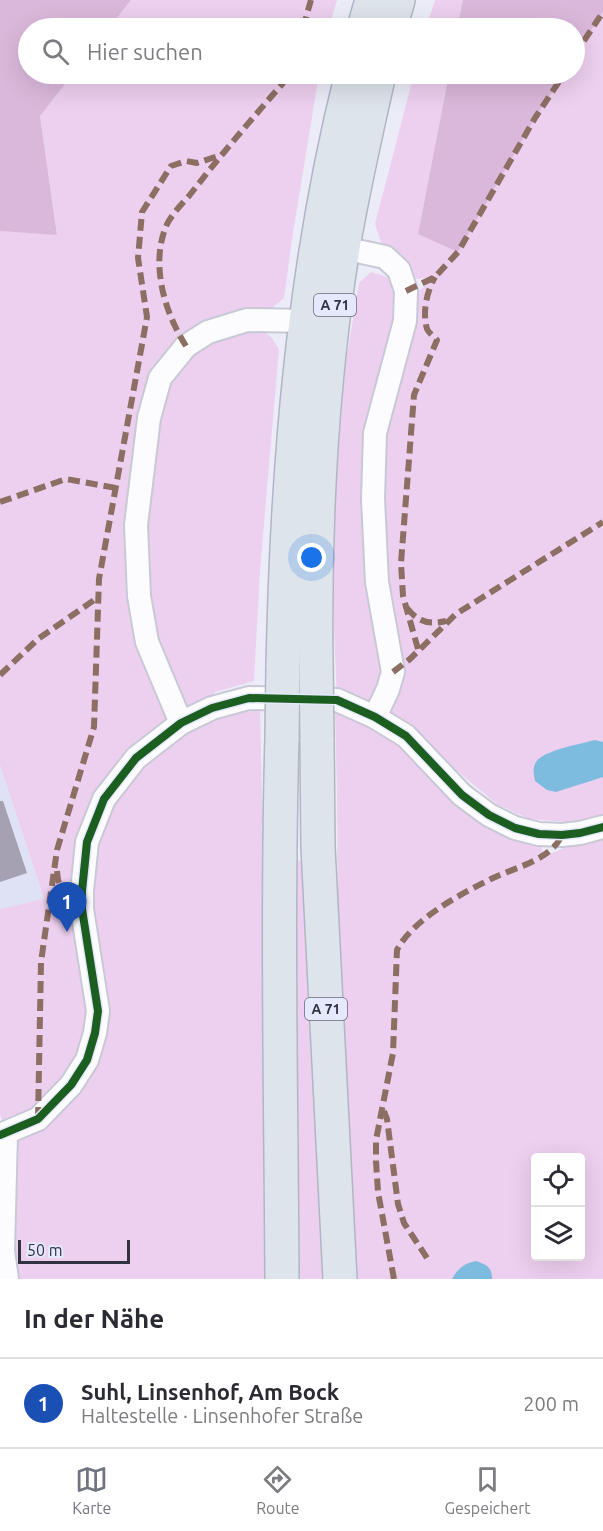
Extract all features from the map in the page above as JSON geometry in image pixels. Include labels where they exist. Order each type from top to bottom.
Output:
[{"type":"highway","points":[[367,18],[372,0]]},
{"type":"highway","points":[[393,18],[398,0]]},
{"type":"highway","name":"A 71","points":[[282,1279],[279,849],[285,574],[290,481],[307,321],[331,169],[350,84]]},
{"type":"highway","name":"A 71","points":[[340,1279],[318,847],[315,574],[318,483],[327,369],[343,248],[377,84]]},
{"type":"street","points":[[343,248],[385,257],[399,270],[406,291],[405,321],[375,434],[373,499],[377,582],[393,672],[375,717]]},
{"type":"street","points":[[181,723],[147,642],[139,596],[136,525],[148,418],[160,378],[186,346],[208,332],[247,320],[307,321]]},
{"type":"street","points":[[7,1279],[1,1251],[2,1131],[38,1119],[71,1085],[87,1060],[95,1034],[98,1011],[81,891],[87,842],[104,800],[136,758],[181,723],[212,708],[249,698],[337,700],[375,717],[406,736],[462,795],[489,815],[515,828],[539,834],[562,835],[603,827]]},
{"type":"shaded area","points":[[0,0],[131,0],[117,18],[18,18],[18,84],[65,84],[40,116],[57,235],[0,231]]},
{"type":"shaded area","points":[[131,0],[337,0],[332,18],[117,18]]},
{"type":"shaded area","points":[[435,0],[463,0],[459,18],[429,18]]},
{"type":"shaded area","points":[[463,0],[603,0],[603,12],[585,40],[585,18],[459,18]]},
{"type":"shaded area","points":[[603,12],[603,816],[567,822],[529,819],[497,804],[387,713],[388,601],[380,524],[385,432],[414,296],[434,277],[416,279],[407,260],[381,242],[375,224],[411,84],[447,84],[418,234],[535,118],[557,84],[585,84],[585,40]]},
{"type":"shaded area","points":[[65,84],[317,84],[284,298],[271,309],[248,320],[271,337],[279,349],[260,570],[254,681],[215,692],[212,708],[226,715],[260,710],[265,916],[264,1279],[7,1279],[6,1133],[0,1114],[0,909],[44,899],[0,765],[0,231],[57,234],[40,116]]},
{"type":"shaded area","points":[[447,84],[557,84],[535,118],[458,252],[418,234]]},
{"type":"shaded area","points":[[371,272],[390,278],[399,295],[375,434],[393,672],[375,717],[337,700],[332,574],[345,367],[359,283]]},
{"type":"shaded area","points":[[335,710],[389,733],[455,802],[496,833],[539,840],[544,857],[579,841],[603,834],[603,1279],[354,1279],[338,956]]},
{"type":"shaded area","points":[[0,765],[44,900],[0,909]]},
{"type":"shaded area","points":[[305,860],[327,1279],[291,1279],[290,862]]},
{"type":"water","points":[[595,740],[603,742],[603,777],[556,792],[547,790],[535,781],[534,767],[540,758],[554,751]]},
{"type":"water","points":[[476,1261],[488,1267],[492,1279],[452,1279],[462,1267]]},
{"type":"building","points":[[0,801],[3,801],[27,873],[0,882]]},
{"type":"marked path","points":[[306,18],[311,0]]},
{"type":"marked path","points":[[585,39],[603,12]]},
{"type":"marked path","points":[[186,346],[172,319],[162,289],[159,259],[165,229],[176,211],[282,84]]},
{"type":"marked path","points":[[406,291],[435,277],[458,252],[535,118],[557,84]]},
{"type":"marked path","points":[[38,1119],[41,962],[57,850],[94,727],[99,579],[147,317],[138,258],[142,212],[171,166],[186,161],[197,163],[221,155]]},
{"type":"marked path","points":[[418,649],[403,596],[401,563],[414,395],[437,340],[427,329],[425,316],[428,295],[435,277]]},
{"type":"marked path","points":[[0,502],[66,479],[116,488]]},
{"type":"marked path","points":[[393,672],[410,659],[456,614],[603,522]]},
{"type":"marked path","points":[[0,675],[38,639],[97,598]]},
{"type":"marked path","points":[[407,608],[424,621],[434,623],[446,621]]},
{"type":"marked path","points":[[394,1279],[378,1192],[376,1140],[393,1053],[397,950],[414,928],[439,908],[481,884],[541,857],[557,844],[562,835]]},
{"type":"marked path","points":[[57,871],[61,888],[82,889]]},
{"type":"marked path","points":[[384,1111],[398,1204],[404,1223],[427,1258]]},
{"type":"cycle path","points":[[0,1135],[38,1119],[71,1085],[87,1060],[95,1033],[98,1011],[82,909],[87,842],[104,799],[136,758],[181,723],[212,708],[249,698],[337,700],[375,717],[406,736],[462,795],[489,815],[515,828],[539,834],[562,835],[603,827]]},
{"type":"place","name":"Suhl, Linsenhof, Am Bock","points":[[67,932]]}]
